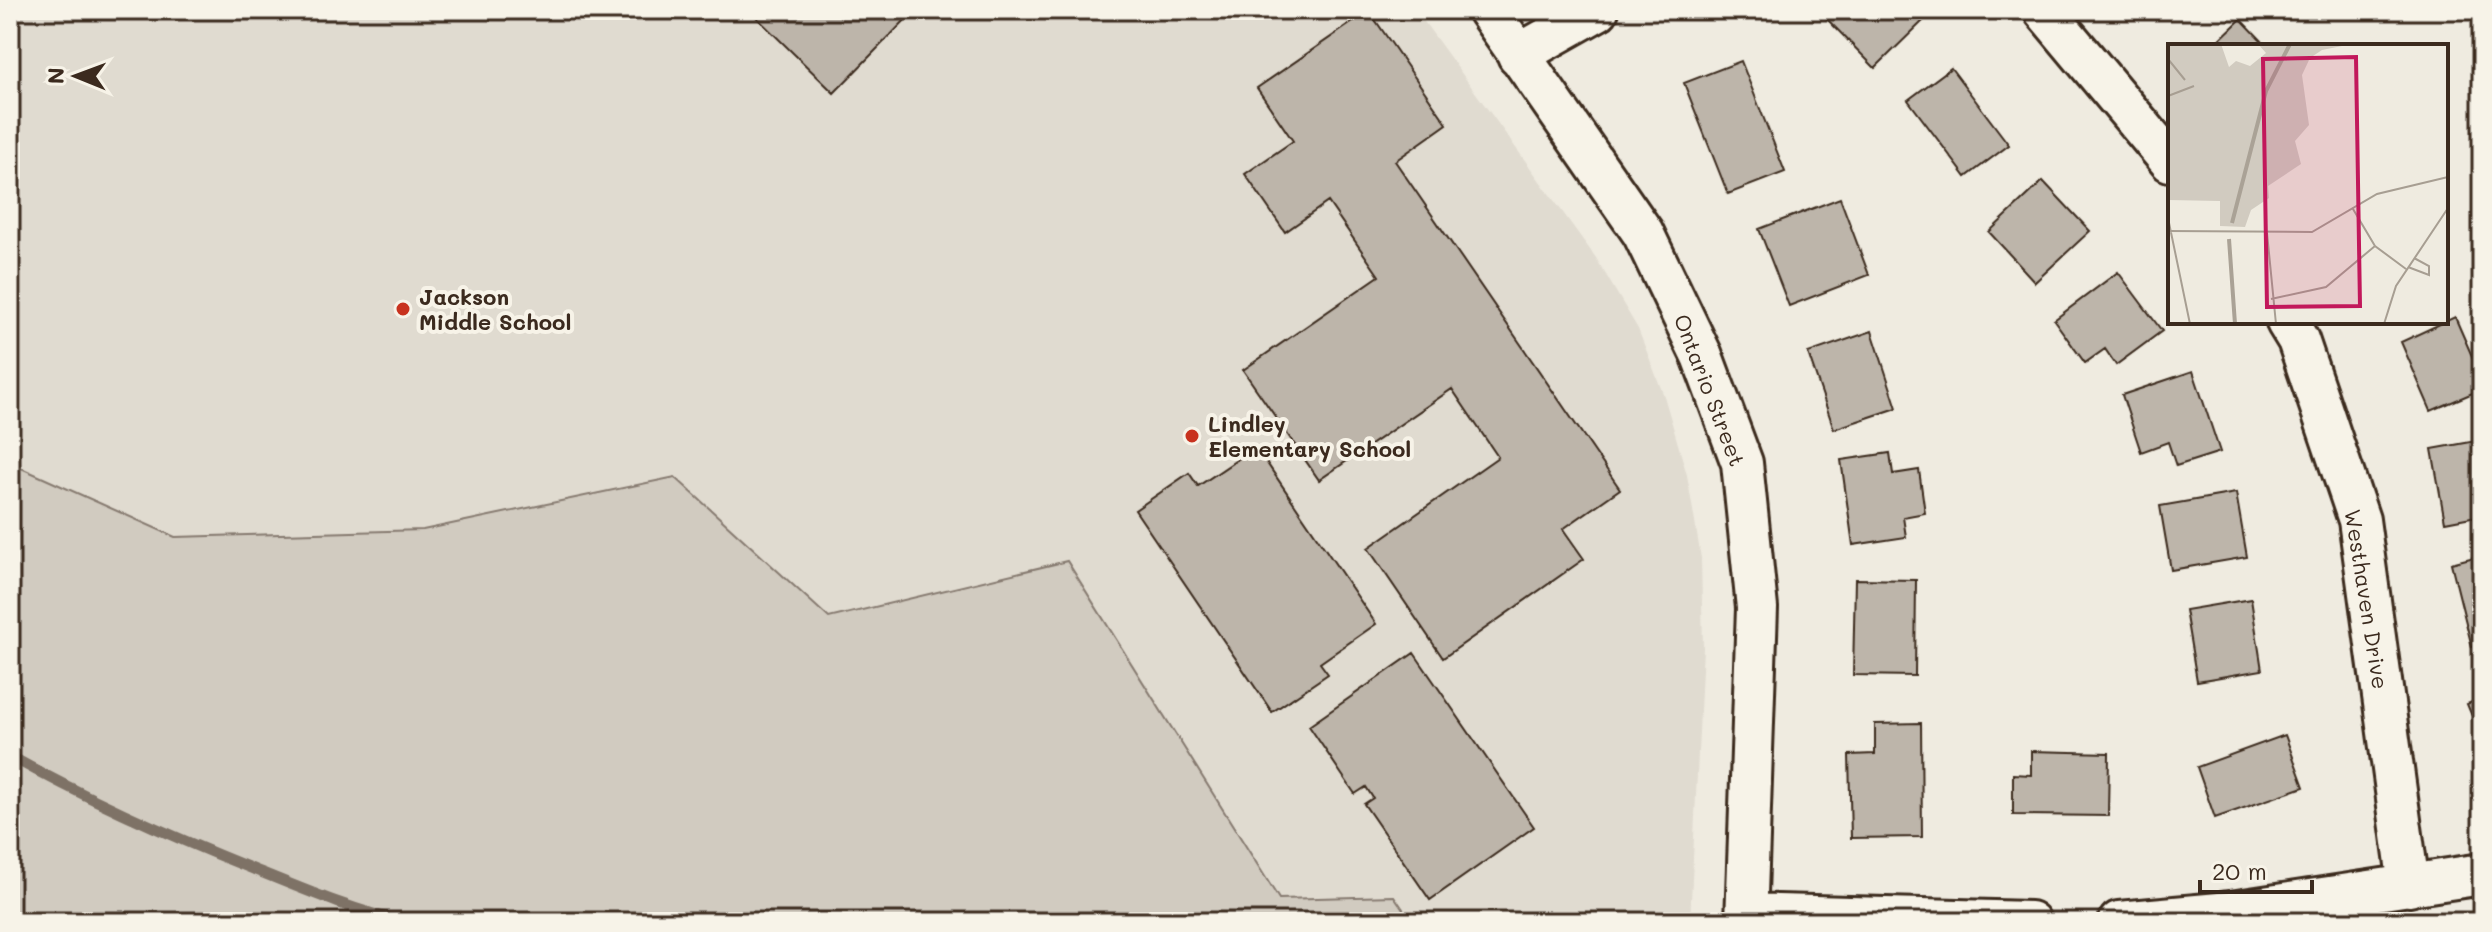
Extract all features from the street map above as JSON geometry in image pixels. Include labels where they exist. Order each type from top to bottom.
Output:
[{"type":"street","name":"Ontario Street","points":[[1488,10],[1643,233],[1702,356],[1742,463],[1757,608],[1746,918]]},
{"type":"street","points":[[1518,55],[1598,10]]},
{"type":"street","points":[[2044,10],[2168,159]]},
{"type":"street","name":"Westhaven Drive","points":[[2288,324],[2298,340],[2359,520],[2409,886]]},
{"type":"street","points":[[2119,922],[2231,912],[2482,874]]},
{"type":"street","points":[[1746,918],[2030,922]]},
{"type":"shaded area","name":"Lindley Elementary School","points":[[10,10],[1418,10],[1596,258],[1638,329],[1664,396],[1687,475],[1701,558],[1703,648],[1690,922],[1412,922],[1394,896],[1280,899],[1067,561],[829,618],[675,477],[423,530],[175,537],[10,463]]},
{"type":"shaded area","points":[[10,463],[175,537],[423,530],[675,477],[829,618],[1067,561],[1279,899],[1394,896],[1412,922],[10,922]]},
{"type":"building","points":[[749,10],[915,10],[834,93]]},
{"type":"building","points":[[1830,10],[1918,10],[1926,18],[1875,68],[1824,16]]},
{"type":"building","points":[[1369,11],[1447,124],[1395,161],[1620,489],[1563,529],[1584,559],[1443,658],[1368,548],[1498,457],[1452,389],[1319,480],[1243,370],[1379,276],[1328,202],[1285,232],[1245,174],[1293,141],[1257,88]]},
{"type":"building","points":[[2241,19],[2265,44],[2215,44]]},
{"type":"building","points":[[1741,61],[1785,172],[1728,194],[1684,83]]},
{"type":"building","points":[[1951,68],[2009,145],[1966,177],[1908,100]]},
{"type":"building","points":[[2043,181],[2090,231],[2035,282],[1989,232]]},
{"type":"building","points":[[1840,198],[1869,275],[1789,306],[1759,229]]},
{"type":"building","points":[[2118,272],[2162,331],[2116,365],[2105,349],[2085,363],[2054,320]]},
{"type":"building","points":[[2455,317],[2482,379],[2482,389],[2431,411],[2401,342],[2440,324],[2448,324],[2448,320]]},
{"type":"building","points":[[1872,331],[1897,408],[1834,429],[1808,353]]},
{"type":"building","points":[[2193,371],[2220,452],[2176,466],[2168,442],[2141,452],[2122,395]]},
{"type":"building","points":[[2482,440],[2482,515],[2445,522],[2432,449]]},
{"type":"building","points":[[1256,447],[1376,624],[1320,663],[1328,674],[1272,712],[1135,510],[1189,473],[1198,486]]},
{"type":"building","points":[[1890,453],[1893,474],[1919,470],[1925,513],[1903,517],[1906,537],[1853,545],[1841,460]]},
{"type":"building","points":[[2236,493],[2247,557],[2171,570],[2160,506]]},
{"type":"building","points":[[2482,555],[2482,644],[2472,647],[2451,563]]},
{"type":"building","points":[[1855,579],[1916,580],[1915,676],[1853,675]]},
{"type":"building","points":[[2251,599],[2262,670],[2197,681],[2185,610]]},
{"type":"building","points":[[1414,653],[1534,827],[1430,900],[1364,804],[1373,798],[1366,787],[1355,794],[1309,726]]},
{"type":"building","points":[[2482,698],[2482,740],[2467,704]]},
{"type":"building","points":[[1921,723],[1922,837],[1851,838],[1849,755],[1875,754],[1875,724]]},
{"type":"building","points":[[2285,735],[2304,787],[2215,818],[2197,767]]},
{"type":"building","points":[[2031,751],[2109,753],[2108,816],[2013,815],[2013,774],[2031,775]]},
{"type":"waterway","points":[[10,756],[191,844],[327,898],[403,922]]},
{"type":"place","name":"Jackson Middle School","points":[[403,309]]},
{"type":"place","name":"Lindley Elementary School","points":[[1192,436]]}]
